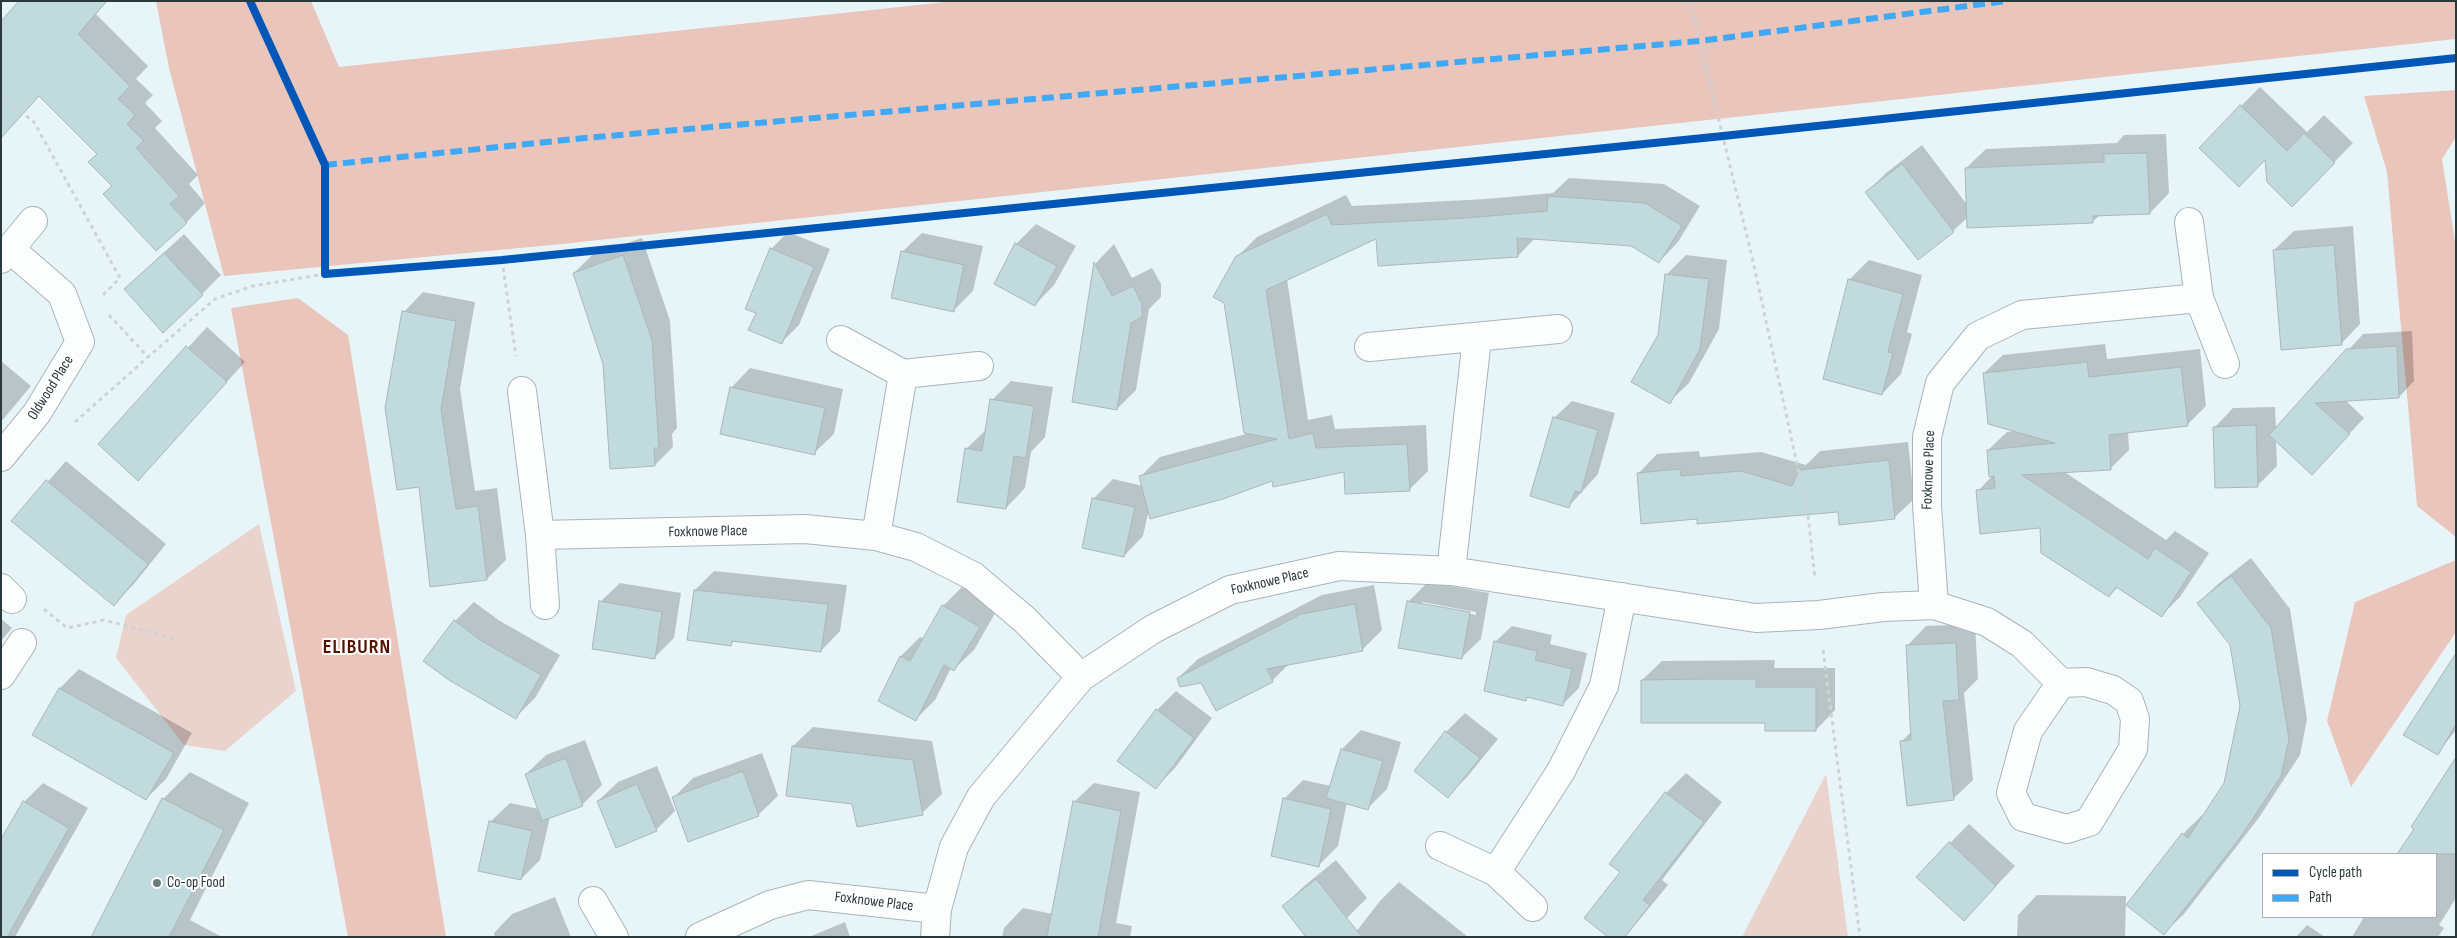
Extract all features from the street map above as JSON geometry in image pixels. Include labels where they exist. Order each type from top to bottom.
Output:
[{"type":"street","name":"Oldwood Place","points":[[1,457],[37,413],[80,342],[62,294],[6,254],[33,221]]},
{"type":"street","points":[[2189,222],[2199,298],[2225,364]]},
{"type":"street","name":"Foxknowe Place","points":[[1934,605],[1927,506],[1927,437],[1940,383],[1978,336],[2022,315],[2199,298]]},
{"type":"street","points":[[1369,347],[1558,329]]},
{"type":"street","points":[[1451,571],[1477,338]]},
{"type":"street","points":[[841,340],[903,374],[979,366]]},
{"type":"street","points":[[876,536],[903,374]]},
{"type":"street","points":[[522,391],[540,534],[545,605]]},
{"type":"street","name":"Foxknowe Place","points":[[540,534],[805,529],[876,536],[916,547],[973,576],[1025,620],[1081,678]]},
{"type":"street","name":"Foxknowe Place","points":[[936,937],[937,910],[954,847],[981,797],[1081,678],[1153,629],[1230,590],[1339,566],[1451,571],[1756,618],[1819,615],[1883,607],[1934,605],[1987,622],[2022,644],[2061,683]]},
{"type":"street","points":[[1496,872],[1561,771],[1604,686],[1622,597]]},
{"type":"street","points":[[1,675],[22,644]]},
{"type":"street","points":[[2086,682],[2113,690],[2129,701],[2135,719],[2134,749],[2113,785],[2089,822],[2067,829],[2022,817],[2010,793],[2028,731],[2061,683],[2086,682]]},
{"type":"street","points":[[1440,846],[1496,872],[1533,907]]},
{"type":"street","name":"Foxknowe Place","points":[[700,937],[770,905],[808,895],[937,910]]},
{"type":"street","points":[[593,901],[614,937]]},
{"type":"path","points":[[1690,1],[1753,261],[1808,515],[1860,937]]},
{"type":"path","points":[[1,96],[34,122],[120,278],[97,301]]},
{"type":"path","points":[[1714,137],[1733,135]]},
{"type":"path","points":[[492,261],[512,259]]},
{"type":"path","points":[[502,260],[522,391]]},
{"type":"path","points":[[325,264],[325,274]]},
{"type":"path","points":[[103,308],[148,358],[215,300],[252,286],[335,274]]},
{"type":"path","points":[[7,593],[26,594],[67,628],[104,620],[176,639]]},
{"type":"shaded area","points":[[156,1],[311,1],[339,67],[955,1],[2456,1],[2456,39],[562,244],[224,276],[169,68]]},
{"type":"shaded area","points":[[2456,90],[2456,137],[2442,159],[2456,248],[2456,537],[2417,506],[2387,172],[2364,96]]},
{"type":"shaded area","points":[[298,298],[348,335],[446,937],[348,937],[231,308]]},
{"type":"shaded area","points":[[259,524],[296,691],[225,751],[184,745],[116,658],[126,615]]},
{"type":"shaded area","points":[[2456,560],[2456,632],[2351,787],[2327,721],[2355,602]]},
{"type":"shaded area","points":[[1826,774],[1848,937],[1742,937]]},
{"type":"building","points":[[19,1],[107,1],[78,34],[130,86],[118,99],[135,115],[127,124],[144,141],[136,148],[179,196],[170,204],[187,223],[156,251],[103,194],[112,186],[88,162],[97,154],[39,96],[1,138],[1,21]]},
{"type":"building","points":[[2240,105],[2287,151],[2304,133],[2335,163],[2292,207],[2267,182],[2265,160],[2239,187],[2199,148]]},
{"type":"building","points":[[2147,153],[2150,214],[2093,216],[2093,223],[1967,228],[1965,168],[2104,162],[2104,154]]},
{"type":"building","points":[[1902,164],[1954,232],[1918,260],[1865,192]]},
{"type":"building","points":[[1548,196],[1645,203],[1682,226],[1659,263],[1631,246],[1517,238],[1518,257],[1378,266],[1376,239],[1266,290],[1289,439],[1313,433],[1316,448],[1407,444],[1410,491],[1345,494],[1344,472],[1273,487],[1272,481],[1223,499],[1150,519],[1139,476],[1277,439],[1244,433],[1224,303],[1213,297],[1236,256],[1327,214],[1332,225],[1466,218],[1547,211]]},
{"type":"building","points":[[1015,243],[1057,266],[1035,306],[994,284]]},
{"type":"building","points":[[2334,245],[2342,345],[2281,350],[2273,250]]},
{"type":"building","points":[[770,248],[814,267],[782,344],[748,330],[756,313],[745,309]]},
{"type":"building","points":[[901,251],[964,265],[954,312],[891,298]]},
{"type":"building","points":[[164,253],[203,295],[163,333],[124,289]]},
{"type":"building","points":[[623,255],[652,340],[659,448],[654,448],[655,466],[610,469],[603,364],[573,273]]},
{"type":"building","points":[[1094,262],[1112,296],[1133,286],[1142,304],[1142,317],[1131,323],[1117,410],[1072,402]]},
{"type":"building","points":[[1665,274],[1709,279],[1700,349],[1670,404],[1631,382],[1658,335]]},
{"type":"building","points":[[1848,279],[1903,294],[1888,352],[1893,353],[1882,395],[1823,379]]},
{"type":"building","points":[[402,311],[456,321],[441,409],[456,509],[478,506],[487,580],[430,587],[419,487],[397,490],[385,408]]},
{"type":"building","points":[[186,346],[227,382],[138,481],[98,444]]},
{"type":"building","points":[[2397,346],[2399,398],[2315,403],[2350,434],[2312,475],[2269,435],[2346,349]]},
{"type":"building","points":[[2087,362],[2089,377],[2181,367],[2188,426],[2109,435],[2111,470],[2022,475],[2148,559],[2155,548],[2191,572],[2162,617],[2116,587],[2109,597],[2041,553],[2040,528],[1980,534],[1976,490],[1995,488],[1994,476],[1989,477],[1987,450],[2055,443],[1988,424],[1983,373]]},
{"type":"building","points":[[730,387],[825,408],[815,455],[720,434]]},
{"type":"building","points":[[990,399],[1034,406],[1026,458],[1014,456],[1006,509],[957,502],[965,448],[982,451]]},
{"type":"building","points":[[1553,417],[1598,430],[1581,493],[1575,491],[1569,508],[1530,496]]},
{"type":"building","points":[[2256,425],[2258,487],[2215,488],[2213,427]]},
{"type":"building","points":[[1889,460],[1895,519],[1839,525],[1838,512],[1697,524],[1697,519],[1641,524],[1637,473],[1680,469],[1681,476],[1741,471],[1792,486],[1799,470]]},
{"type":"building","points":[[46,480],[148,564],[114,606],[11,521]]},
{"type":"building","points":[[1092,498],[1135,507],[1124,557],[1082,548]]},
{"type":"building","points":[[2231,576],[2271,628],[2289,739],[2281,776],[2239,839],[2164,935],[2126,905],[2182,833],[2188,838],[2224,783],[2240,706],[2230,645],[2197,603]]},
{"type":"building","points":[[694,590],[828,604],[821,652],[732,641],[731,646],[687,640]]},
{"type":"building","points":[[599,601],[662,612],[655,659],[592,649]]},
{"type":"building","points":[[1407,601],[1470,612],[1462,659],[1398,648]]},
{"type":"building","points":[[1355,604],[1363,651],[1267,669],[1273,682],[1216,711],[1201,683],[1180,687],[1177,678],[1301,614]]},
{"type":"building","points":[[942,605],[980,627],[954,671],[944,665],[916,721],[878,701],[900,656],[910,661]]},
{"type":"building","points":[[454,620],[480,640],[541,675],[516,719],[449,680],[423,661]]},
{"type":"building","points":[[1494,641],[1537,651],[1535,660],[1572,669],[1563,706],[1527,697],[1526,701],[1484,691]]},
{"type":"building","points":[[1956,643],[1959,700],[1943,701],[1954,800],[1907,806],[1900,741],[1911,740],[1906,645]]},
{"type":"building","points":[[2456,653],[2456,724],[2438,755],[2403,735]]},
{"type":"building","points":[[1756,679],[1756,687],[1816,687],[1816,731],[1765,731],[1765,723],[1641,723],[1641,680]]},
{"type":"building","points":[[59,688],[174,753],[146,800],[32,735]]},
{"type":"building","points":[[1156,709],[1194,738],[1156,789],[1117,761]]},
{"type":"building","points":[[1445,731],[1480,758],[1448,798],[1414,771]]},
{"type":"building","points":[[792,746],[913,760],[923,815],[857,827],[852,804],[786,796]]},
{"type":"building","points":[[1341,749],[1383,761],[1368,810],[1326,798]]},
{"type":"building","points":[[2456,757],[2456,854],[2398,853],[2414,829],[2411,827]]},
{"type":"building","points":[[566,758],[583,806],[542,821],[525,774]]},
{"type":"building","points":[[743,771],[759,816],[688,842],[672,797]]},
{"type":"building","points":[[637,784],[657,831],[616,848],[597,801]]},
{"type":"building","points":[[1665,792],[1704,822],[1643,900],[1650,905],[1625,937],[1608,937],[1584,918],[1620,872],[1609,864]]},
{"type":"building","name":"Co-op Food","points":[[162,798],[224,830],[169,937],[91,937]]},
{"type":"building","points":[[1283,798],[1331,809],[1319,867],[1271,856]]},
{"type":"building","points":[[23,801],[69,828],[7,937],[1,937],[1,839]]},
{"type":"building","points":[[1073,801],[1121,811],[1098,937],[1047,937]]},
{"type":"building","points":[[489,821],[532,831],[521,880],[478,871]]},
{"type":"building","points":[[1949,842],[1996,886],[1964,921],[1916,877]]},
{"type":"building","points":[[1316,879],[1362,937],[1306,937],[1282,906]]},
{"type":"marked path","points":[[325,165],[585,138],[1700,41],[2006,1]]},
{"type":"cycle path","points":[[250,1],[325,165],[325,274],[502,260],[1723,136],[2456,58]]},
{"type":"place","name":"Co-op Food","points":[[157,883]]},
{"type":"district","name":"ELIBURN","points":[[357,648]]}]
